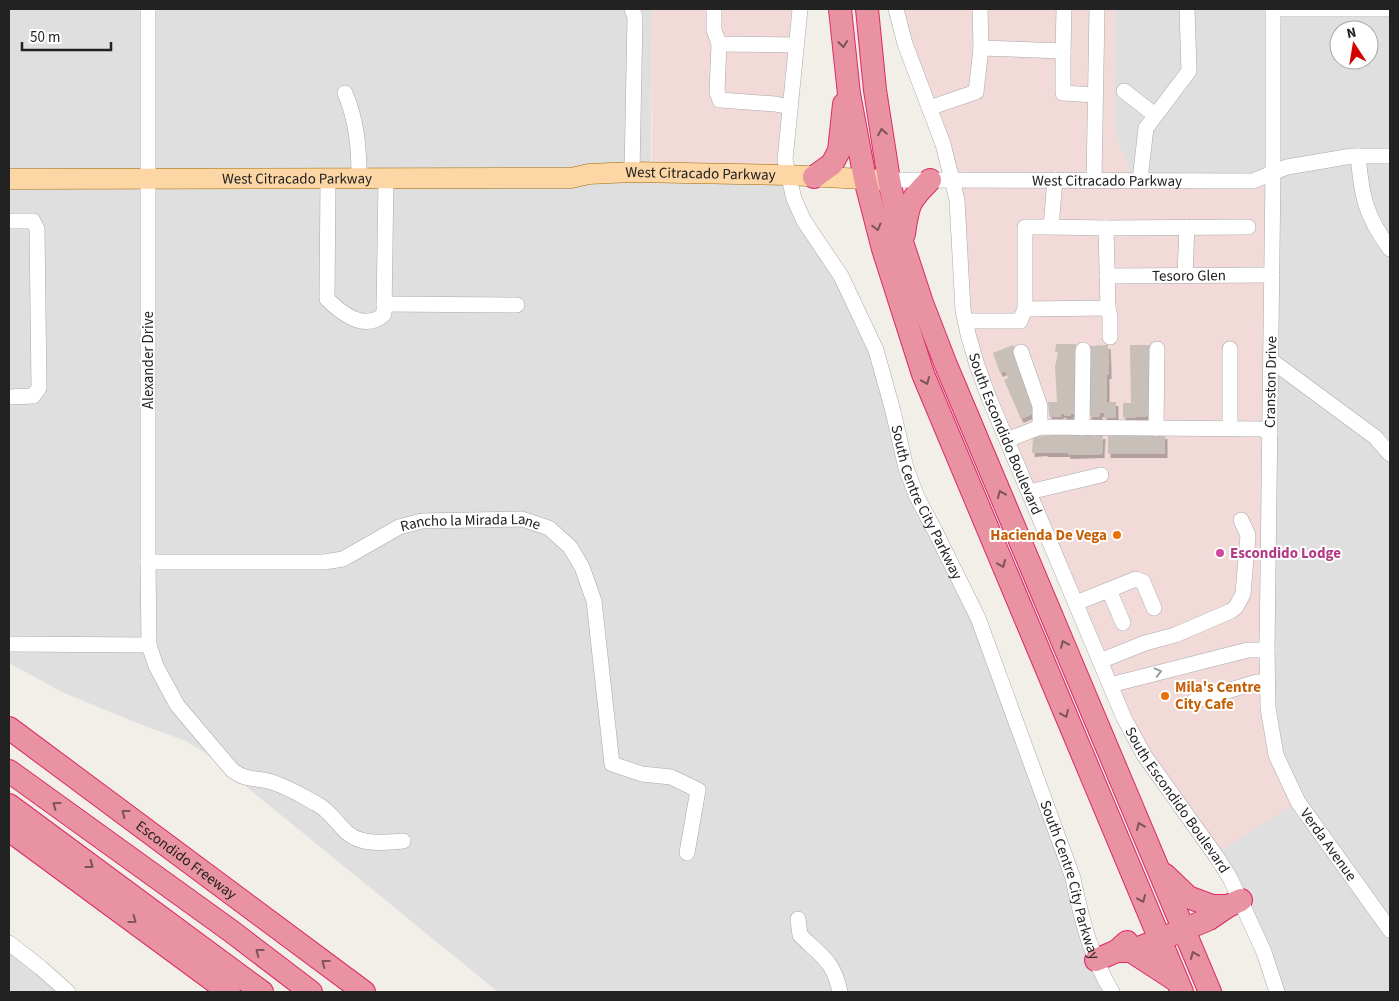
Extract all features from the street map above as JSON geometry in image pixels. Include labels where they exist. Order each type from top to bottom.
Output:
[{"type":"highway","points":[[840,9],[847,79],[865,180],[882,249],[923,374],[1180,987]]},
{"type":"highway","points":[[867,9],[875,90],[889,180],[902,242],[922,303],[1210,992]]},
{"type":"highway","points":[[814,177],[832,164],[839,151],[847,79]]},
{"type":"highway","points":[[902,242],[907,209],[914,196],[941,180]]},
{"type":"highway","name":"Escondido Freeway","points":[[9,728],[364,992]]},
{"type":"highway","points":[[9,772],[232,931],[311,992]]},
{"type":"highway","points":[[9,805],[262,992]]},
{"type":"highway","points":[[9,830],[229,992]]},
{"type":"highway","points":[[1156,863],[1169,880],[1188,897],[1212,906],[1234,903]]},
{"type":"highway","points":[[1124,951],[1128,940],[1157,935],[1181,925],[1209,919],[1234,903]]},
{"type":"highway","points":[[1096,960],[1124,951]]},
{"type":"highway","points":[[1124,951],[1180,987]]},
{"type":"main road","name":"West Citracado Parkway","points":[[9,179],[571,178],[588,174],[632,172],[788,175],[889,180]]},
{"type":"street","name":"Alexander Drive","points":[[148,9],[148,562],[150,645],[156,666],[177,705],[232,770],[244,778],[269,781],[318,804],[350,836],[374,842],[403,842]]},
{"type":"street","points":[[632,9],[635,17],[632,172]]},
{"type":"street","points":[[714,9],[714,30],[719,44],[717,92],[720,100],[790,107]]},
{"type":"street","name":"South Centre City Parkway","points":[[800,9],[785,160],[794,199],[804,221],[841,276],[876,350],[894,411],[906,468],[917,497],[978,618],[1073,878],[1082,920],[1096,960],[1112,992]]},
{"type":"street","name":"South Escondido Boulevard","points":[[896,9],[905,44],[943,144],[941,180],[957,202],[961,287],[965,321],[977,365],[1124,718],[1144,755],[1216,856],[1234,903],[1264,952],[1277,992]]},
{"type":"street","points":[[929,108],[976,92],[981,48],[980,9]]},
{"type":"street","points":[[1064,9],[1063,93],[1095,95]]},
{"type":"street","points":[[1094,180],[1097,9]]},
{"type":"street","points":[[1140,180],[1146,128],[1189,71],[1188,9]]},
{"type":"street","name":"Cranston Drive","points":[[1273,9],[1272,361],[1266,682],[1268,708],[1276,755]]},
{"type":"street","points":[[1282,9],[1390,9]]},
{"type":"street","points":[[719,44],[796,44]]},
{"type":"street","points":[[981,48],[1063,50]]},
{"type":"street","points":[[1124,91],[1156,115]]},
{"type":"street","points":[[346,93],[356,126],[359,150],[359,178]]},
{"type":"street","points":[[1358,156],[1364,203],[1374,227],[1390,249]]},
{"type":"street","name":"West Citracado Parkway","points":[[889,180],[1254,181],[1287,167],[1358,156],[1390,156]]},
{"type":"street","points":[[328,179],[328,299],[354,320],[366,321],[379,319],[384,314],[386,179]]},
{"type":"street","points":[[1051,227],[1054,180]]},
{"type":"street","points":[[9,221],[33,221],[37,229],[39,388],[33,396],[9,397]]},
{"type":"street","points":[[965,321],[1020,321],[1025,309],[1025,227],[1248,227]]},
{"type":"street","points":[[1185,275],[1187,227]]},
{"type":"street","points":[[1106,228],[1110,337]]},
{"type":"street","name":"Tesoro Glen","points":[[1107,276],[1272,274]]},
{"type":"street","points":[[384,304],[516,305]]},
{"type":"street","points":[[1025,309],[1108,308]]},
{"type":"street","points":[[1156,428],[1157,349]]},
{"type":"street","points":[[1230,349],[1230,428]]},
{"type":"street","points":[[1082,428],[1083,350]]},
{"type":"street","points":[[1022,352],[1040,406],[1040,427]]},
{"type":"street","points":[[1272,361],[1375,438],[1390,454]]},
{"type":"street","points":[[1007,440],[1040,427],[1230,428],[1261,429],[1270,433]]},
{"type":"street","points":[[1029,492],[1101,475]]},
{"type":"street","name":"Rancho la Mirada Lane","points":[[148,562],[324,562],[343,559],[398,527],[422,521],[522,518],[549,528],[570,547],[582,567],[594,601],[612,764],[642,774],[671,777],[698,790],[687,853]]},
{"type":"street","points":[[1100,661],[1145,643],[1175,634],[1231,611],[1243,594],[1248,535],[1241,520]]},
{"type":"street","points":[[1076,603],[1136,578],[1143,582],[1154,608]]},
{"type":"street","points":[[1109,590],[1123,623]]},
{"type":"street","points":[[9,644],[150,645]]},
{"type":"street","points":[[1110,685],[1248,650],[1267,650]]},
{"type":"street","points":[[1194,701],[1257,682],[1266,682]]},
{"type":"street","name":"Verda Avenue","points":[[1276,755],[1298,802],[1390,930]]},
{"type":"street","points":[[798,919],[800,935],[824,956],[837,980],[840,992]]},
{"type":"street","points":[[9,943],[68,992]]},
{"type":"shaded area","points":[[9,9],[652,9],[651,169],[788,175],[863,321],[900,449],[952,560],[1112,992],[498,992],[205,753],[186,741],[62,692],[9,663]]},
{"type":"shaded area","points":[[652,9],[800,9],[788,175],[652,172]]},
{"type":"shaded area","points":[[896,9],[1115,9],[1115,133],[1133,180],[1273,172],[1268,708],[1298,802],[1215,854],[1144,755],[977,365],[957,200]]},
{"type":"shaded area","points":[[1115,9],[1390,9],[1390,992],[1277,992],[1215,854],[1276,755],[1133,180],[1115,133]]},
{"type":"shaded area","points":[[9,943],[68,992],[9,992]]},
{"type":"building","points":[[1056,344],[1076,344],[1075,414],[1071,414],[1071,416],[1061,414],[1061,417],[1050,417],[1049,415],[1048,402],[1057,402],[1055,367],[1058,352],[1055,352]]},
{"type":"building","points":[[1013,345],[1035,400],[1035,413],[1021,419],[1004,380],[1008,378],[1005,371],[1000,373],[993,353]]},
{"type":"building","points":[[1108,345],[1109,375],[1107,375],[1107,402],[1116,402],[1116,417],[1104,418],[1104,413],[1100,413],[1100,416],[1092,417],[1089,415],[1091,363],[1089,346]]},
{"type":"building","points":[[1130,345],[1150,345],[1150,357],[1148,357],[1150,368],[1149,416],[1124,418],[1123,416],[1123,403],[1131,403]]},
{"type":"building","points":[[1067,434],[1103,435],[1102,454],[1032,453],[1033,437]]},
{"type":"building","points":[[1142,434],[1148,436],[1165,435],[1165,454],[1108,454],[1108,436]]},
{"type":"place","name":"Hacienda De Vega","points":[[1117,535]]},
{"type":"place","name":"Escondido Lodge","points":[[1220,553]]},
{"type":"place","name":"Mila's Centre City Cafe","points":[[1165,696]]}]
